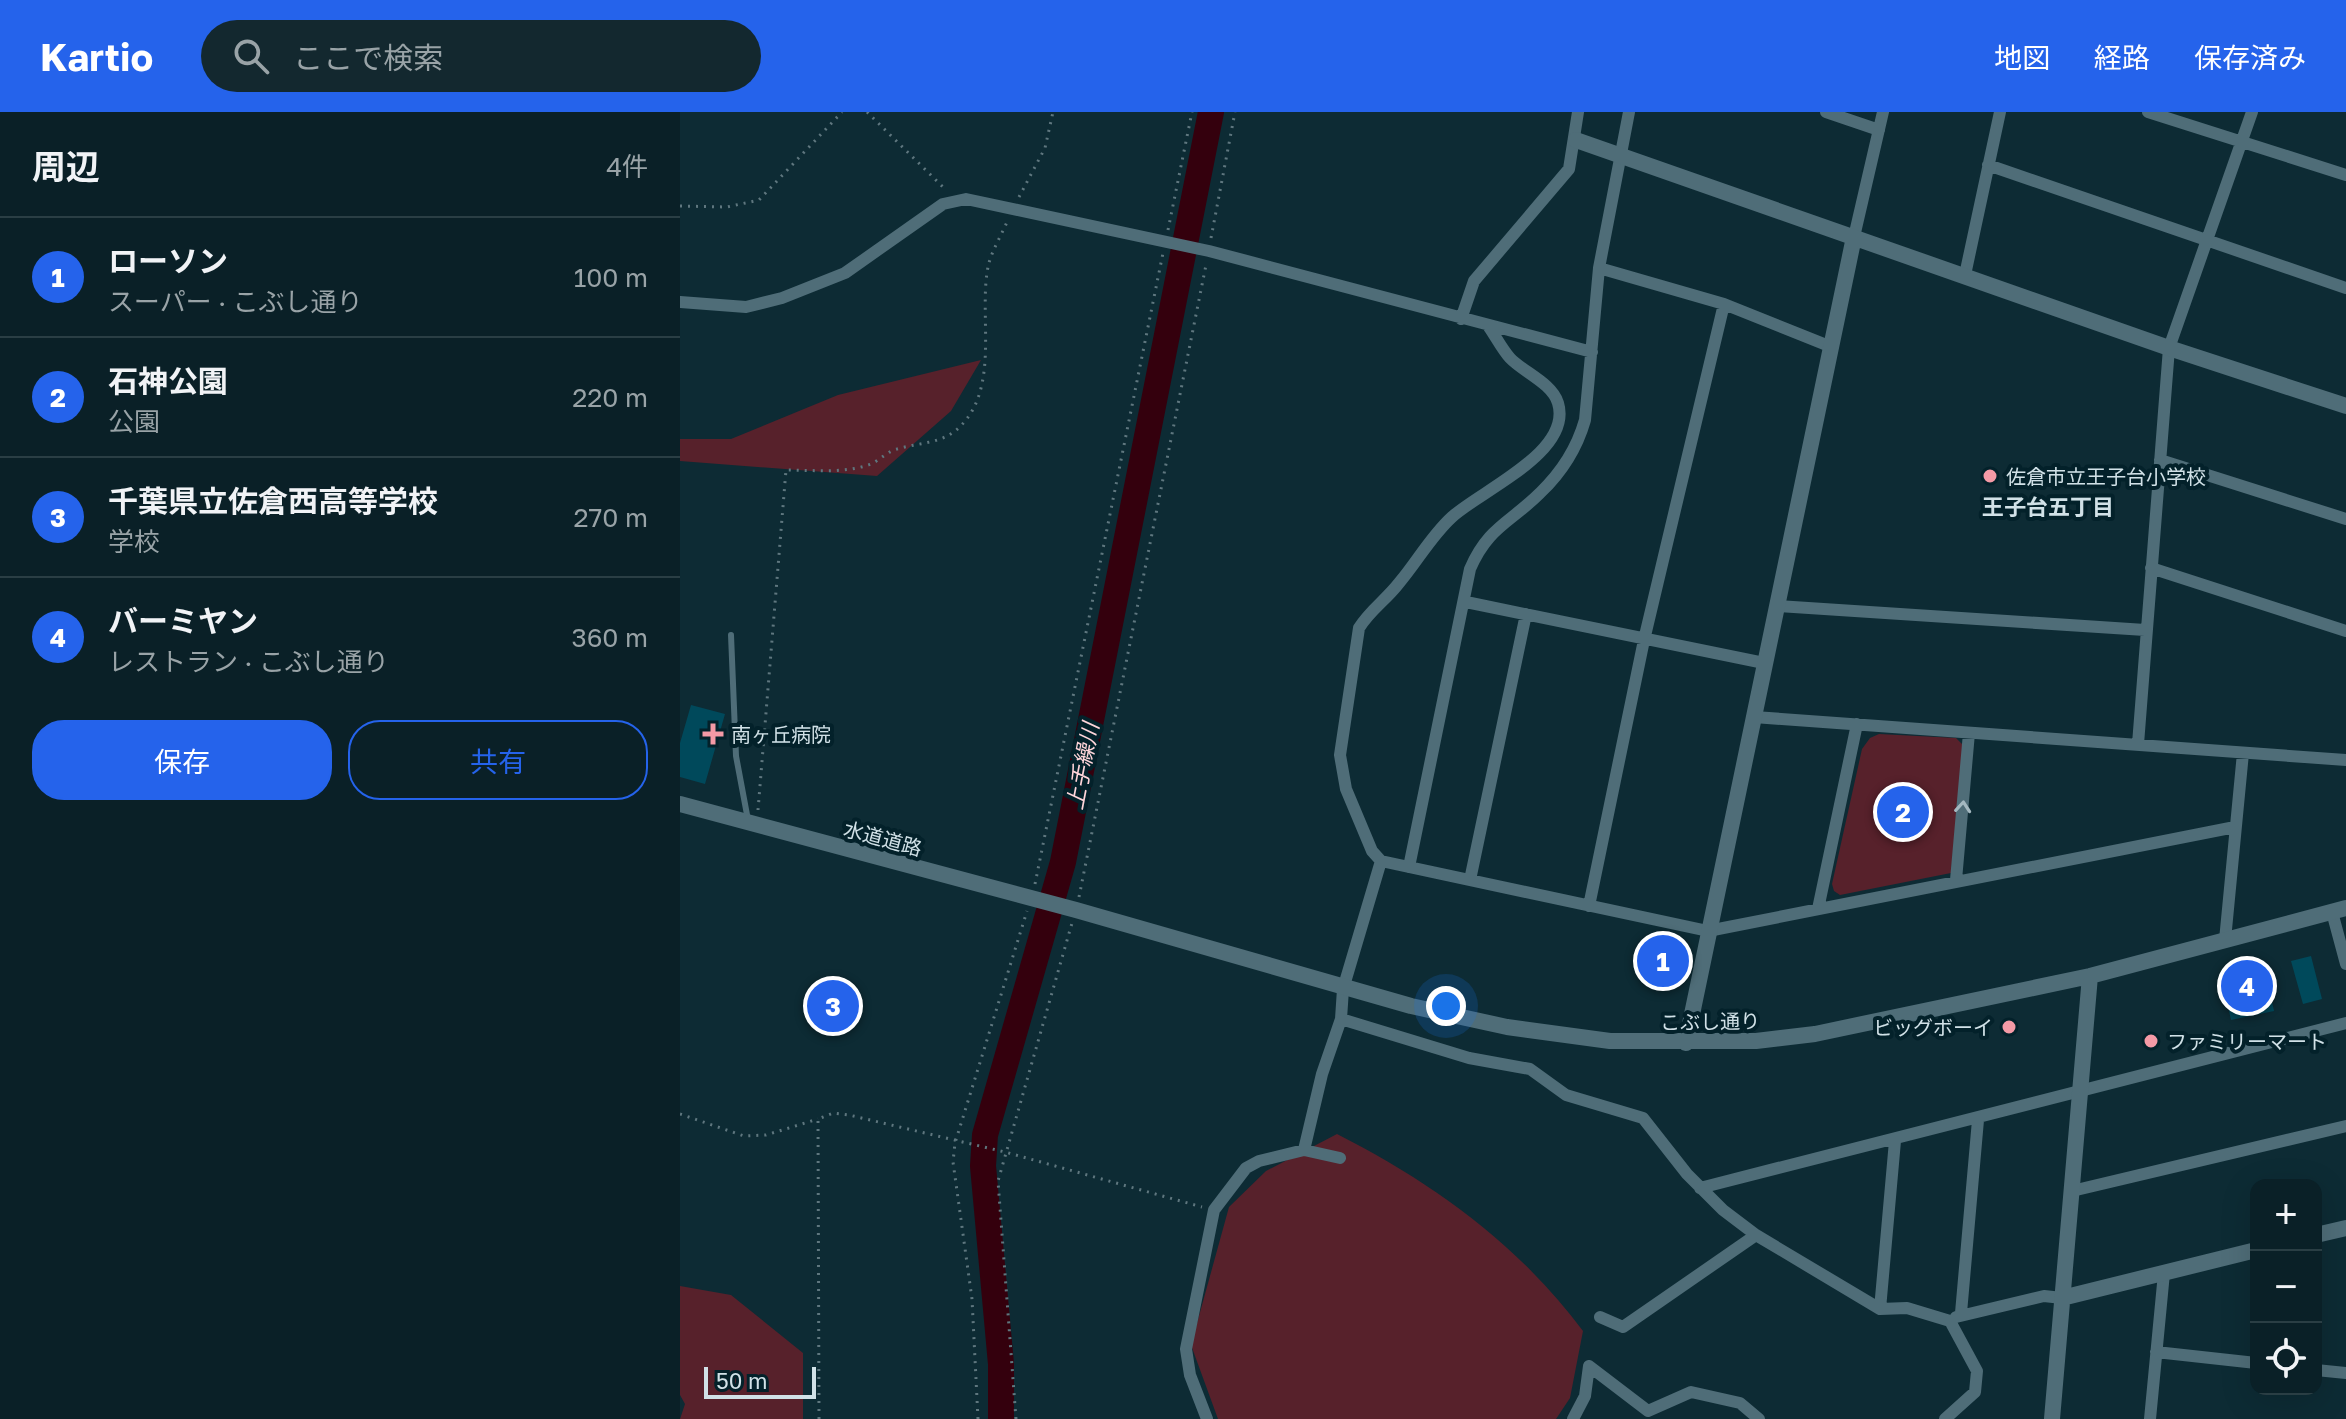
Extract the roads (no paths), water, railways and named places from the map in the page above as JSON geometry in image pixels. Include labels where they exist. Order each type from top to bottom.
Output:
[{"type":"street","points":[[1461,319],[1474,281],[1569,169],[1578,112]]},
{"type":"street","points":[[1409,867],[1466,602],[1470,569],[1489,534],[1539,494],[1560,471],[1580,438],[1599,268],[1629,112]]},
{"type":"street","points":[[1826,112],[1879,130]]},
{"type":"street","points":[[1686,1043],[1829,346],[1883,112]]},
{"type":"street","points":[[1965,275],[2000,112]]},
{"type":"street","points":[[2148,112],[2240,144],[2346,175]]},
{"type":"street","points":[[2138,744],[2169,348],[2252,112]]},
{"type":"street","points":[[1576,140],[2169,348],[2346,406]]},
{"type":"street","points":[[1988,165],[2346,288]]},
{"type":"street","points":[[680,302],[746,307],[782,298],[845,273],[918,220],[954,199],[1209,251],[1592,352]]},
{"type":"street","points":[[1599,268],[1724,304],[1829,346]]},
{"type":"street","points":[[1589,906],[1644,640],[1724,304]]},
{"type":"street","points":[[1489,327],[1509,357],[1552,392],[1558,402],[1559,416],[1551,436],[1521,473],[1453,516],[1395,588],[1369,611],[1359,628],[1340,755],[1346,789],[1372,851],[1381,861],[1708,931],[2235,827]]},
{"type":"street","points":[[2160,460],[2346,519]]},
{"type":"street","points":[[2151,568],[2346,631]]},
{"type":"street","points":[[1466,602],[1764,663]]},
{"type":"street","points":[[1777,606],[2145,630]]},
{"type":"street","points":[[1470,880],[1526,614]]},
{"type":"street","points":[[1754,717],[2346,760]]},
{"type":"street","points":[[1818,909],[1857,724]]},
{"type":"street","points":[[1956,880],[1969,733]]},
{"type":"street","points":[[2225,940],[2243,753]]},
{"type":"street","name":"水道道路","points":[[680,804],[1076,910]]},
{"type":"street","points":[[1304,1150],[1322,1074],[1341,1019],[1343,989],[1381,861]]},
{"type":"street","name":"こぶし通り","points":[[1076,910],[1343,989],[1507,1027],[1610,1041],[1686,1043],[1756,1041],[1815,1034],[2090,976],[2339,910]]},
{"type":"street","points":[[2339,910],[2346,964]]},
{"type":"street","points":[[2052,1419],[2090,976]]},
{"type":"street","points":[[1341,1019],[1469,1058],[1530,1069],[1566,1095],[1643,1118],[1700,1188],[1756,1235],[1880,1309],[1907,1308],[1956,1317],[2044,1296],[2062,1298],[2252,1251]]},
{"type":"street","points":[[1700,1188],[1978,1120],[2346,1023]]},
{"type":"street","points":[[1945,1419],[1975,1392],[1977,1371],[1956,1317],[1978,1120]]},
{"type":"street","points":[[2072,1191],[2346,1126]]},
{"type":"street","points":[[1880,1309],[1895,1141]]},
{"type":"street","points":[[1207,1419],[1190,1375],[1186,1349],[1214,1210],[1246,1168],[1288,1151],[1304,1150],[1340,1158]]},
{"type":"street","points":[[2322,1234],[2346,1228]]},
{"type":"street","points":[[1600,1317],[1623,1327],[1756,1235]]},
{"type":"street","points":[[2150,1419],[2164,1273]]},
{"type":"street","points":[[2156,1352],[2250,1362]]},
{"type":"street","points":[[1573,1419],[1585,1396],[1589,1366],[1648,1411],[1691,1392],[1740,1403],[1759,1419]]},
{"type":"street","points":[[2322,1371],[2346,1373]]},
{"type":"lane","points":[[731,635],[736,756],[753,824]]},
{"type":"waterway","name":"上手繰川","points":[[1001,1419],[1001,1364],[983,1166],[985,1135],[1063,862],[1211,112]]},
{"type":"place","name":"佐倉市立王子台小学校","points":[[1990,476]]},
{"type":"place","name":"南ヶ丘病院","points":[[713,734]]},
{"type":"place","name":"石神公園","points":[[1903,812]]},
{"type":"place","name":"ローソン","points":[[1663,961]]},
{"type":"place","name":"バーミヤン","points":[[2247,986]]},
{"type":"place","name":"千葉県立佐倉西高等学校","points":[[833,1006]]},
{"type":"place","name":"ビッグボーイ","points":[[2009,1027]]},
{"type":"place","name":"ファミリーマート","points":[[2151,1041]]},
{"type":"district","name":"王子台五丁目","points":[[2048,506]]}]
